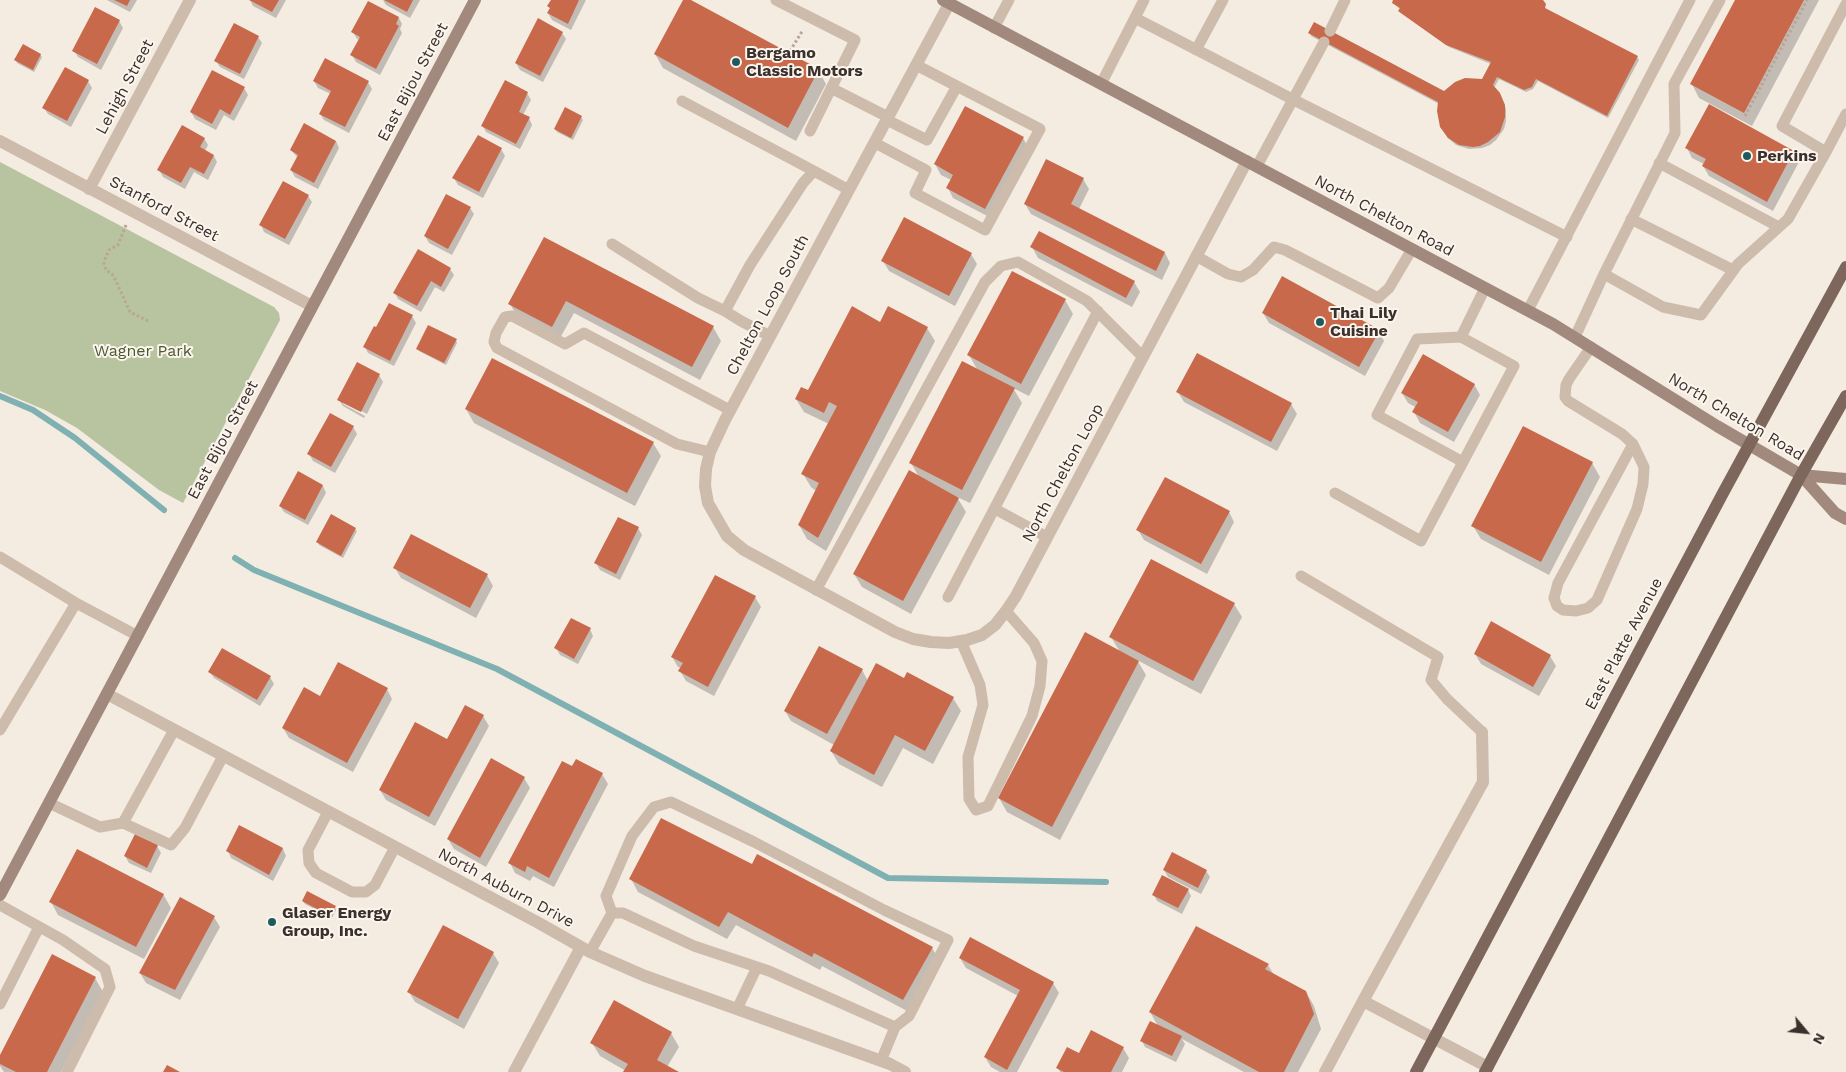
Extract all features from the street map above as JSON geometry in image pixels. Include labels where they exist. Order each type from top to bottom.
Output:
[{"type":"main road","name":"East Bijou Street","points":[[0,895],[475,0]]},
{"type":"main road","name":"North Chelton Road","points":[[946,2],[1528,310],[1575,337],[1749,446],[1801,475],[1835,513],[1846,519]]},
{"type":"main road","name":"East Platte Avenue","points":[[1416,1072],[1846,267]]},
{"type":"main road","points":[[1486,1070],[1801,475],[1846,396]]},
{"type":"main road","name":"North Chelton Road","points":[[1801,475],[1846,479]]},
{"type":"street","name":"Lehigh Street","points":[[89,189],[190,0]]},
{"type":"street","name":"Chelton Loop South","points":[[816,590],[744,550],[727,536],[708,503],[705,486],[706,469],[710,452],[730,410],[875,143],[916,65],[946,2]]},
{"type":"street","name":"Stanford Street","points":[[0,141],[312,306]]},
{"type":"street","name":"North Chelton Loop","points":[[816,590],[895,632],[932,642],[961,641],[982,635],[995,625],[1006,611],[1047,537],[1196,256],[1252,164]]},
{"type":"street","name":"North Auburn Drive","points":[[108,694],[537,922],[586,950],[645,976],[881,1061],[905,1072]]},
{"type":"street","points":[[1325,1072],[1482,782],[1482,732]]},
{"type":"street","points":[[514,1072],[586,950]]},
{"type":"street","points":[[1363,1001],[1433,1038],[1486,1070]]},
{"type":"lane","points":[[776,0],[855,40],[810,131]]},
{"type":"lane","points":[[994,28],[1009,0]]},
{"type":"lane","points":[[1101,84],[1144,0]]},
{"type":"lane","points":[[1196,50],[1222,0]]},
{"type":"lane","points":[[1330,31],[1345,0]]},
{"type":"lane","points":[[1528,310],[1690,0]]},
{"type":"lane","points":[[1575,337],[1604,274],[1675,133],[1674,84],[1720,0]]},
{"type":"lane","points":[[1826,152],[1782,126],[1846,4]]},
{"type":"lane","points":[[1135,18],[1567,237]]},
{"type":"lane","points":[[1252,164],[1294,100],[1324,42]]},
{"type":"lane","points":[[875,143],[926,170],[915,193],[985,230],[1040,129],[916,65]]},
{"type":"lane","points":[[831,88],[927,140],[957,86]]},
{"type":"lane","points":[[682,101],[849,190]]},
{"type":"lane","points":[[1604,274],[1663,308],[1701,315],[1738,264],[1788,219],[1846,114]]},
{"type":"lane","points":[[1659,163],[1779,226]]},
{"type":"lane","points":[[726,311],[750,265],[803,184],[814,171]]},
{"type":"lane","points":[[1631,219],[1733,270]]},
{"type":"lane","points":[[612,244],[698,298],[726,311],[770,336]]},
{"type":"lane","points":[[1196,256],[1228,274],[1241,277],[1253,270],[1274,247],[1285,250],[1378,298],[1389,288],[1412,249]]},
{"type":"lane","points":[[816,590],[984,282],[1000,266],[1018,262],[1087,301],[1143,357]]},
{"type":"lane","points":[[1461,337],[1485,288]]},
{"type":"lane","points":[[948,597],[1098,311]]},
{"type":"lane","points":[[710,452],[677,444],[498,348],[494,342],[496,334],[505,317],[512,316],[566,344],[584,333],[730,410]]},
{"type":"lane","points":[[1335,493],[1421,541],[1463,462],[1514,366],[1461,337],[1417,339],[1377,415],[1463,462]]},
{"type":"lane","points":[[1591,347],[1569,379],[1565,397],[1568,402],[1622,434],[1633,444],[1644,467],[1643,484],[1637,510],[1597,600],[1588,608],[1576,611],[1563,610],[1557,606],[1554,598],[1558,583],[1633,444]]},
{"type":"lane","points":[[994,509],[1047,537]]},
{"type":"lane","points":[[0,557],[76,603],[138,636]]},
{"type":"lane","points":[[1301,576],[1438,657],[1431,680],[1447,699],[1482,732]]},
{"type":"lane","points":[[0,730],[76,603]]},
{"type":"lane","points":[[961,641],[980,686],[983,705],[968,757],[969,799],[976,810],[988,806],[1032,716],[1040,686],[1042,661],[1034,643],[1006,611]]},
{"type":"lane","points":[[123,824],[174,730]]},
{"type":"lane","points":[[49,803],[100,827],[123,824],[171,845],[185,828],[223,756]]},
{"type":"lane","points":[[612,914],[606,896],[632,836],[654,807],[671,802],[754,842],[884,910],[948,940],[909,1016],[895,1027],[881,1061]]},
{"type":"lane","points":[[328,812],[308,850],[309,863],[316,873],[352,892],[366,892],[375,885],[395,847]]},
{"type":"lane","points":[[0,906],[63,940],[105,969],[110,987],[67,1072]]},
{"type":"lane","points":[[586,950],[612,914],[623,913],[694,946],[757,967],[895,1027]]},
{"type":"lane","points":[[0,1004],[39,927]]},
{"type":"lane","points":[[737,1009],[757,967]]},
{"type":"path","points":[[1745,116],[1807,0]]},
{"type":"path","points":[[133,212],[118,245],[109,250],[104,263],[106,270],[112,274],[116,281],[130,312],[148,322]]},
{"type":"green space","name":"Wagner Park","points":[[0,162],[274,307],[279,313],[280,320],[183,503],[159,490],[77,428],[45,410],[0,391]]},
{"type":"building","points":[[114,0],[130,0],[127,6]]},
{"type":"building","points":[[249,0],[279,0],[272,12]]},
{"type":"building","points":[[384,0],[413,0],[407,12]]},
{"type":"building","points":[[551,0],[579,0],[568,24],[547,13],[550,8],[547,6]]},
{"type":"building","name":"Bergamo Classic Motors","points":[[683,0],[691,0],[819,69],[788,128],[654,54]]},
{"type":"building","points":[[1393,0],[1543,0],[1546,4],[1545,8],[1638,56],[1607,116],[1536,79],[1532,87],[1524,90],[1497,77],[1493,85],[1500,93],[1505,105],[1505,117],[1500,132],[1480,146],[1459,145],[1448,138],[1440,127],[1437,111],[1438,102],[1308,33],[1314,22],[1444,91],[1455,82],[1465,78],[1482,79],[1491,62],[1446,45],[1398,11],[1400,8],[1392,3]]},
{"type":"building","points":[[1735,0],[1804,0],[1744,113],[1690,84]]},
{"type":"building","points":[[368,1],[399,17],[396,24],[399,26],[376,69],[350,55],[360,37],[351,32]]},
{"type":"building","points":[[95,7],[120,20],[97,64],[72,51]]},
{"type":"building","points":[[538,18],[563,32],[540,76],[515,63]]},
{"type":"building","points":[[234,23],[259,36],[240,74],[214,61]]},
{"type":"building","points":[[23,44],[41,54],[33,70],[14,60]]},
{"type":"building","points":[[325,58],[369,81],[345,127],[319,114],[331,91],[313,81]]},
{"type":"building","points":[[65,67],[89,80],[67,121],[42,108]]},
{"type":"building","points":[[212,70],[245,87],[230,115],[220,109],[212,124],[190,112]]},
{"type":"building","points":[[505,80],[528,92],[519,112],[530,117],[516,144],[481,126]]},
{"type":"building","points":[[1709,104],[1794,151],[1767,202],[1702,166],[1706,159],[1685,148]]},
{"type":"building","points":[[965,106],[1024,137],[985,209],[946,188],[953,175],[934,164]]},
{"type":"building","points":[[565,107],[582,116],[571,138],[554,129]]},
{"type":"building","points":[[304,123],[336,141],[314,183],[290,170],[298,155],[290,150]]},
{"type":"building","points":[[182,125],[205,138],[200,147],[214,155],[204,174],[190,167],[181,183],[157,170]]},
{"type":"building","points":[[478,135],[502,148],[479,192],[452,178]]},
{"type":"building","points":[[1046,159],[1084,178],[1071,204],[1165,252],[1156,271],[1024,204]]},
{"type":"building","points":[[283,181],[309,195],[285,239],[259,225]]},
{"type":"building","points":[[446,194],[471,207],[448,249],[424,236]]},
{"type":"building","points":[[904,217],[972,253],[949,296],[881,261]]},
{"type":"building","points":[[1039,231],[1135,281],[1126,298],[1030,247]]},
{"type":"building","points":[[544,237],[714,326],[692,367],[566,301],[552,327],[508,304]]},
{"type":"building","points":[[418,249],[451,268],[441,287],[431,281],[417,306],[393,293]]},
{"type":"building","points":[[1012,271],[1066,299],[1021,384],[967,355]]},
{"type":"building","points":[[1282,276],[1380,330],[1359,367],[1262,313]]},
{"type":"building","points":[[389,303],[413,315],[390,361],[363,347]]},
{"type":"building","points":[[852,306],[880,322],[888,306],[928,327],[818,538],[798,525],[819,483],[801,474],[837,406],[829,402],[824,413],[795,399],[801,387],[808,390]]},
{"type":"building","points":[[428,325],[457,339],[444,363],[416,349]]},
{"type":"building","points":[[1197,353],[1292,403],[1271,442],[1176,392]]},
{"type":"building","points":[[1423,354],[1475,384],[1448,432],[1412,412],[1418,402],[1401,393]]},
{"type":"building","points":[[492,358],[654,442],[627,493],[465,409]]},
{"type":"building","points":[[962,361],[1015,388],[962,490],[909,463]]},
{"type":"building","points":[[357,362],[380,374],[361,412],[337,400]]},
{"type":"building","points":[[330,413],[354,426],[331,467],[307,454]]},
{"type":"building","points":[[1523,426],[1593,462],[1541,562],[1471,526]]},
{"type":"building","points":[[909,470],[959,498],[903,601],[853,574]]},
{"type":"building","points":[[298,471],[323,485],[305,520],[279,506]]},
{"type":"building","points":[[1165,477],[1230,511],[1201,564],[1136,530]]},
{"type":"building","points":[[331,514],[356,528],[341,556],[316,542]]},
{"type":"building","points":[[618,517],[639,527],[616,574],[594,563]]},
{"type":"building","points":[[411,534],[488,574],[470,608],[393,568]]},
{"type":"building","points":[[1151,559],[1235,603],[1193,681],[1109,637]]},
{"type":"building","points":[[715,575],[756,596],[708,687],[678,671],[683,663],[671,657]]},
{"type":"building","points":[[571,618],[591,628],[574,659],[554,648]]},
{"type":"building","points":[[1491,621],[1551,655],[1533,687],[1474,654]]},
{"type":"building","points":[[1085,632],[1139,661],[1052,827],[998,798]]},
{"type":"building","points":[[819,646],[863,669],[827,734],[784,711]]},
{"type":"building","points":[[222,648],[271,676],[257,700],[208,672]]},
{"type":"building","points":[[338,662],[388,688],[347,763],[282,728],[304,687],[320,696]]},
{"type":"building","points":[[876,663],[904,678],[907,672],[954,697],[925,751],[895,735],[874,775],[830,751]]},
{"type":"building","points":[[465,705],[484,715],[429,817],[379,790],[415,722],[447,739]]},
{"type":"building","points":[[491,758],[525,777],[480,858],[447,839]]},
{"type":"building","points":[[576,759],[603,773],[549,878],[527,866],[525,872],[508,863],[562,761],[572,766]]},
{"type":"building","points":[[661,818],[752,864],[757,854],[933,947],[903,1000],[814,953],[812,957],[728,912],[719,927],[629,879]]},
{"type":"building","points":[[239,825],[283,848],[269,875],[226,851]]},
{"type":"building","points":[[135,834],[158,845],[147,868],[124,856]]},
{"type":"building","points":[[77,849],[164,894],[136,947],[49,902]]},
{"type":"building","points":[[1172,852],[1207,870],[1198,888],[1163,870]]},
{"type":"building","points":[[1162,875],[1189,889],[1178,908],[1152,895]]},
{"type":"building","points":[[307,891],[336,906],[330,916],[302,901]]},
{"type":"building","points":[[180,897],[215,916],[175,990],[139,973]]},
{"type":"building","points":[[443,925],[494,952],[458,1019],[407,992]]},
{"type":"building","points":[[1196,926],[1269,964],[1265,969],[1306,991],[1314,1014],[1284,1072],[1259,1072],[1149,1012]]},
{"type":"building","points":[[970,937],[1054,982],[1007,1070],[984,1057],[1020,990],[959,958]]},
{"type":"building","points":[[52,954],[96,977],[47,1072],[16,1072],[0,1064],[0,1055]]},
{"type":"building","points":[[614,1000],[672,1032],[657,1060],[679,1072],[623,1072],[628,1064],[590,1043]]},
{"type":"building","points":[[1150,1021],[1182,1036],[1172,1056],[1140,1041]]},
{"type":"building","points":[[1091,1030],[1124,1047],[1111,1072],[1064,1072],[1056,1068],[1067,1047],[1079,1053]]},
{"type":"building","points":[[167,1065],[180,1072],[163,1072]]},
{"type":"waterway","points":[[0,396],[33,410],[75,438],[164,510]]},
{"type":"waterway","points":[[235,558],[254,570],[497,669],[888,878],[1106,882]]},
{"type":"place","name":"Bergamo Classic Motors","points":[[736,62]]},
{"type":"place","name":"Perkins","points":[[1747,156]]},
{"type":"place","name":"Thai Lily Cuisine","points":[[1320,322]]},
{"type":"place","name":"Glaser Energy Group, Inc.","points":[[272,922]]}]
